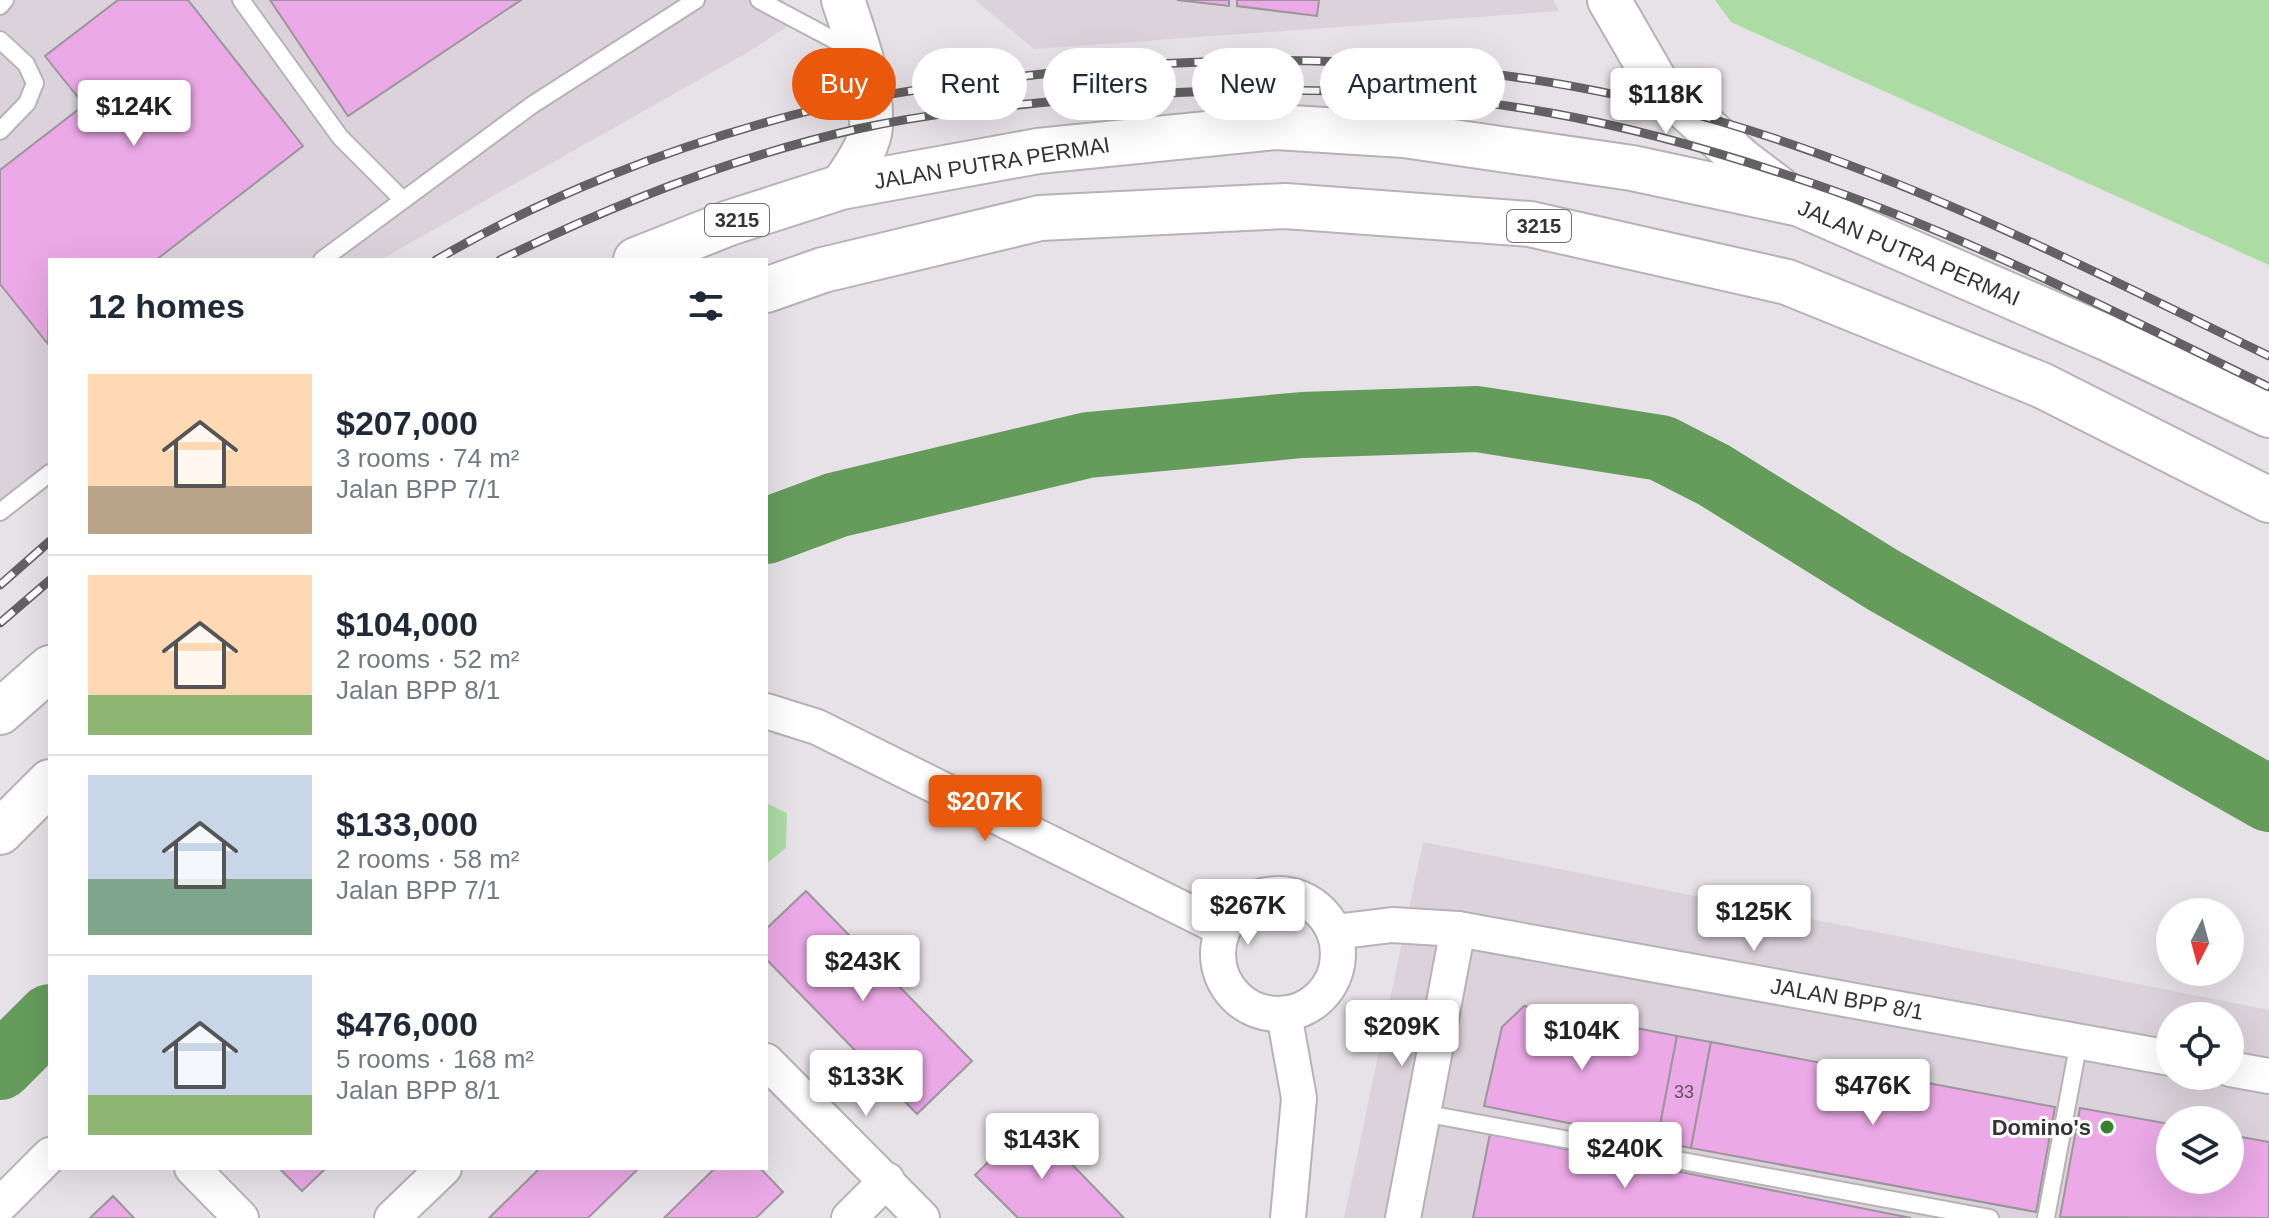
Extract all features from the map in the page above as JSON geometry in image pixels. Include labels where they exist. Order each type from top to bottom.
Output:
[{"type":"main road","name":"JALAN PUTRA PERMAI","points":[[641,258],[729,223],[841,187],[1038,151],[1276,127],[1404,135],[1532,151],[1712,183],[1800,204],[2107,338],[2269,415]]},
{"type":"main road","name":"3215","points":[[768,289],[823,270],[1040,218],[1285,206],[1530,224],[1787,282],[2041,385],[2269,500]]},
{"type":"main road","points":[[0,712],[48,670]]},
{"type":"main road","points":[[0,832],[48,784]]},
{"type":"street","points":[[843,0],[859,48]]},
{"type":"street","points":[[1609,0],[1657,83],[1742,160],[1800,204]]},
{"type":"street","points":[[841,187],[857,163],[872,128],[871,120]]},
{"type":"street","points":[[768,712],[817,727],[1223,929]]},
{"type":"street","points":[[1270,895],[1290,896],[1309,903],[1324,915],[1335,932],[1337,969],[1330,986],[1318,1000],[1284,1014],[1249,1007],[1224,981],[1219,964],[1223,929],[1235,913],[1251,901],[1270,895]]},
{"type":"street","name":"JALAN BPP 8/1","points":[[1335,932],[1392,925],[1458,929],[2156,1055]]},
{"type":"street","points":[[1403,1218],[1458,929]]},
{"type":"street","points":[[1284,1014],[1299,1098],[1288,1218]]},
{"type":"street","points":[[768,1063],[922,1218]]},
{"type":"street","points":[[2244,1072],[2269,1076]]},
{"type":"street","points":[[0,1205],[48,1157]]},
{"type":"street","points":[[194,1170],[241,1218]]},
{"type":"street","points":[[392,1218],[442,1170]]},
{"type":"street","points":[[849,1218],[887,1180]]},
{"type":"lane","points":[[0,6],[5,0]]},
{"type":"lane","points":[[241,0],[340,137],[401,198]]},
{"type":"lane","points":[[325,258],[401,198],[532,105],[696,0]]},
{"type":"lane","points":[[759,0],[848,48]]},
{"type":"lane","points":[[0,40],[26,64],[35,83],[27,103],[0,131]]},
{"type":"lane","points":[[0,512],[48,475]]},
{"type":"lane","points":[[2046,1218],[2079,1041]]},
{"type":"lane","points":[[1423,1113],[1990,1218]]},
{"type":"shaded area","points":[[0,0],[783,0],[800,18],[755,48],[384,258],[48,258],[48,473],[0,507]]},
{"type":"shaded area","points":[[975,0],[1553,0],[1559,11],[1043,48],[1034,49]]},
{"type":"shaded area","points":[[1423,842],[2229,1002],[2156,1002],[2156,1090],[2244,1090],[2244,1005],[2269,1010],[2269,1218],[1344,1218]]},
{"type":"green space","points":[[1715,0],[2269,0],[2269,265],[1731,22]]},
{"type":"green space","points":[[768,804],[787,813],[786,848],[768,862]]},
{"type":"building","points":[[118,0],[188,0],[303,146],[159,258],[48,258],[48,344],[0,284],[0,170],[84,105],[45,56]]},
{"type":"building","points":[[270,0],[521,0],[348,116]]},
{"type":"building","points":[[1177,0],[1229,0],[1229,6]]},
{"type":"building","points":[[1237,0],[1319,0],[1317,16],[1237,6]]},
{"type":"building","points":[[806,891],[972,1061],[917,1114],[768,961],[768,927]]},
{"type":"building","points":[[1524,1006],[1677,1036],[1657,1141],[1484,1106],[1502,1027]]},
{"type":"building","points":[[1677,1036],[1711,1042],[1691,1148],[1657,1141]]},
{"type":"building","points":[[1711,1042],[2055,1107],[2036,1212],[1691,1148]]},
{"type":"building","points":[[2080,1108],[2156,1122],[2156,1194],[2244,1194],[2244,1138],[2269,1142],[2269,1218],[2060,1217]]},
{"type":"building","points":[[1030,1121],[1124,1218],[1018,1218],[975,1175]]},
{"type":"building","points":[[1490,1134],[1911,1218],[1473,1218]]},
{"type":"building","points":[[281,1170],[324,1170],[302,1191]]},
{"type":"building","points":[[538,1170],[637,1170],[588,1218],[489,1218]]},
{"type":"building","points":[[713,1170],[762,1170],[783,1192],[756,1218],[664,1218]]},
{"type":"building","points":[[113,1196],[134,1218],[90,1218]]},
{"type":"waterway","points":[[768,530],[836,505],[1088,445],[1302,425],[1477,419],[1661,448],[1714,475],[1883,580],[2269,799]]},
{"type":"waterway","points":[[0,1067],[48,1019]]},
{"type":"railway","points":[[440,258],[565,194],[655,158],[747,128],[859,100],[993,80],[1143,65],[1226,61],[1392,64],[1557,84],[1638,100],[1791,144],[1999,227],[2269,356]]},
{"type":"railway","points":[[504,258],[630,201],[720,168],[811,140],[884,123],[995,107],[1196,92],[1315,91],[1433,97],[1551,113],[1610,125],[1726,156],[1847,195],[1970,245],[2269,387]]},
{"type":"railway","points":[[0,585],[48,543]]},
{"type":"railway","points":[[0,623],[48,582]]},
{"type":"place","name":"Domino's","points":[[2107,1127]]}]
